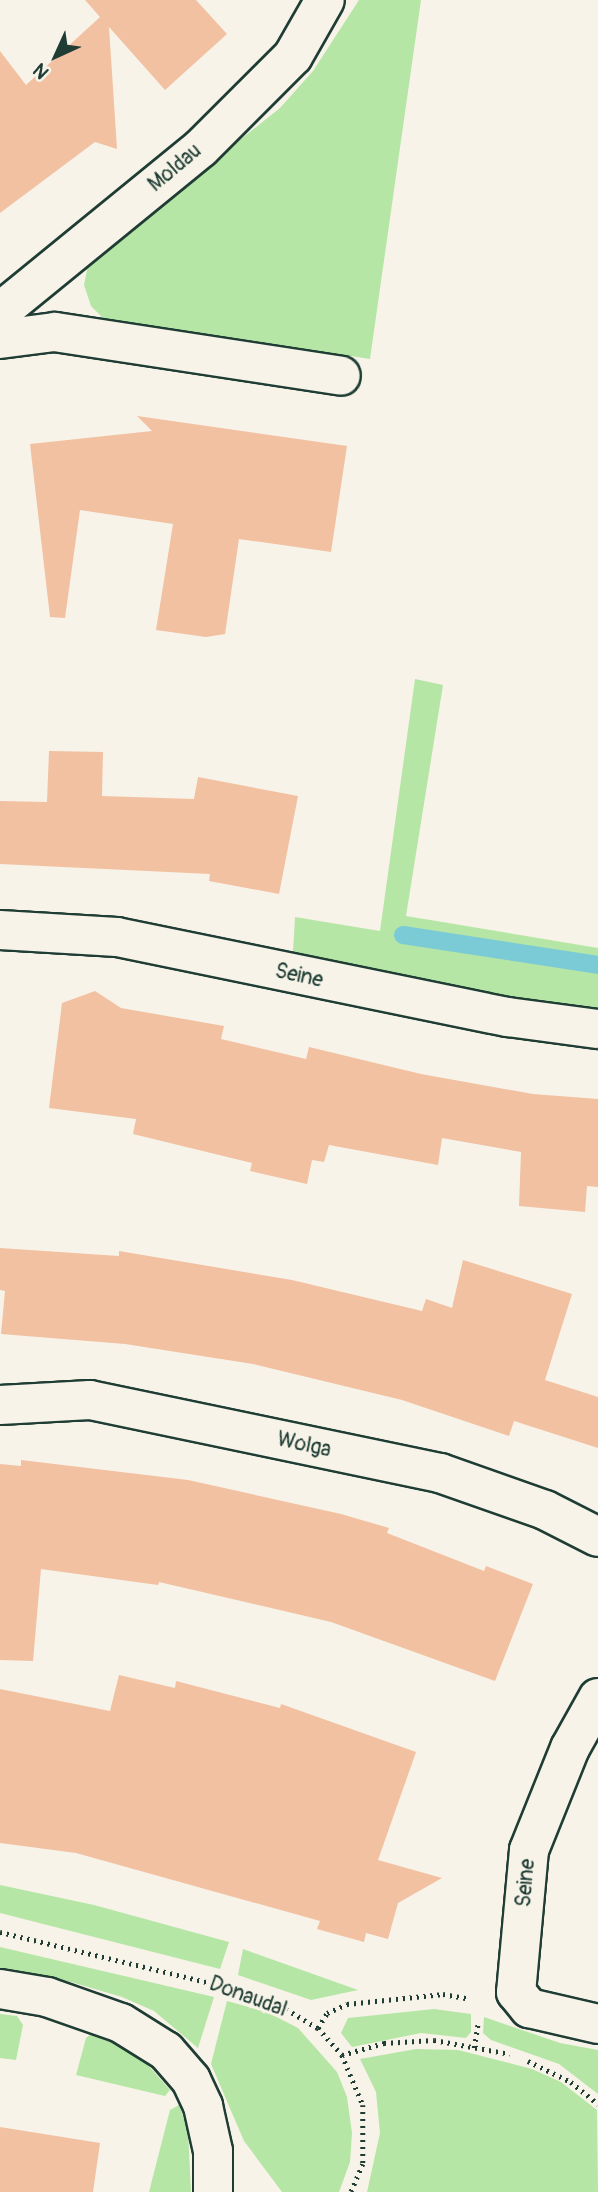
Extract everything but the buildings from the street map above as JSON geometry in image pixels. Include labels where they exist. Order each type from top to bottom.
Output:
[{"type":"street","name":"Moldau","points":[[0,312],[201,148],[293,56],[325,0]]},
{"type":"street","points":[[0,339],[55,332],[341,376]]},
{"type":"street","name":"Seine","points":[[0,930],[117,937],[508,1017],[598,1029]]},
{"type":"street","name":"Wolga","points":[[0,1405],[90,1400],[440,1473],[545,1510],[598,1537]]},
{"type":"street","name":"Seine","points":[[598,1698],[570,1748],[529,1850],[516,1992],[529,2008],[598,2024]]},
{"type":"street","points":[[0,1989],[47,1997],[121,2023],[166,2051],[191,2080],[203,2106],[213,2151],[213,2192]]},
{"type":"path","name":"Donaudal","points":[[0,1932],[224,1986],[286,2009],[318,2028],[342,2055],[363,2105],[363,2164],[351,2192]]},
{"type":"path","points":[[318,2028],[327,2013],[346,2004],[443,1994]]},
{"type":"path","points":[[342,2055],[384,2043],[434,2040],[518,2056],[572,2082],[598,2104]]},
{"type":"green space","points":[[359,0],[421,0],[370,359],[103,318],[91,306],[84,285],[89,260],[280,108],[313,71]]},
{"type":"green space","points":[[415,679],[443,685],[406,916],[598,948],[598,1010],[437,988],[293,952],[295,917],[380,931]]},
{"type":"green space","points":[[0,1885],[94,1905],[229,1942],[220,1969],[0,1913]]},
{"type":"green space","points":[[0,1947],[214,1997],[198,2048],[154,2011],[122,1997],[71,1982],[0,1970]]},
{"type":"green space","points":[[243,1949],[358,1990],[311,2000],[238,1975]]},
{"type":"green space","points":[[227,2001],[267,2012],[298,2028],[337,2072],[347,2097],[352,2133],[350,2162],[339,2192],[282,2192],[244,2141],[211,2064]]},
{"type":"green space","points":[[434,2009],[471,2014],[471,2032],[466,2038],[421,2033],[352,2047],[341,2033],[348,2018]]},
{"type":"green space","points":[[0,2014],[17,2016],[23,2025],[16,2060],[0,2058]]},
{"type":"green space","points":[[484,2017],[560,2043],[598,2050],[598,2094],[559,2064],[491,2040],[483,2033]]},
{"type":"green space","points":[[94,2032],[142,2058],[170,2090],[165,2096],[76,2075],[86,2038]]},
{"type":"green space","points":[[416,2049],[458,2050],[532,2069],[561,2082],[597,2110],[598,2192],[367,2192],[380,2133],[376,2092],[360,2059]]},
{"type":"green space","points":[[179,2105],[188,2130],[191,2192],[149,2192],[170,2110]]},
{"type":"waterway","points":[[403,935],[598,965]]}]
